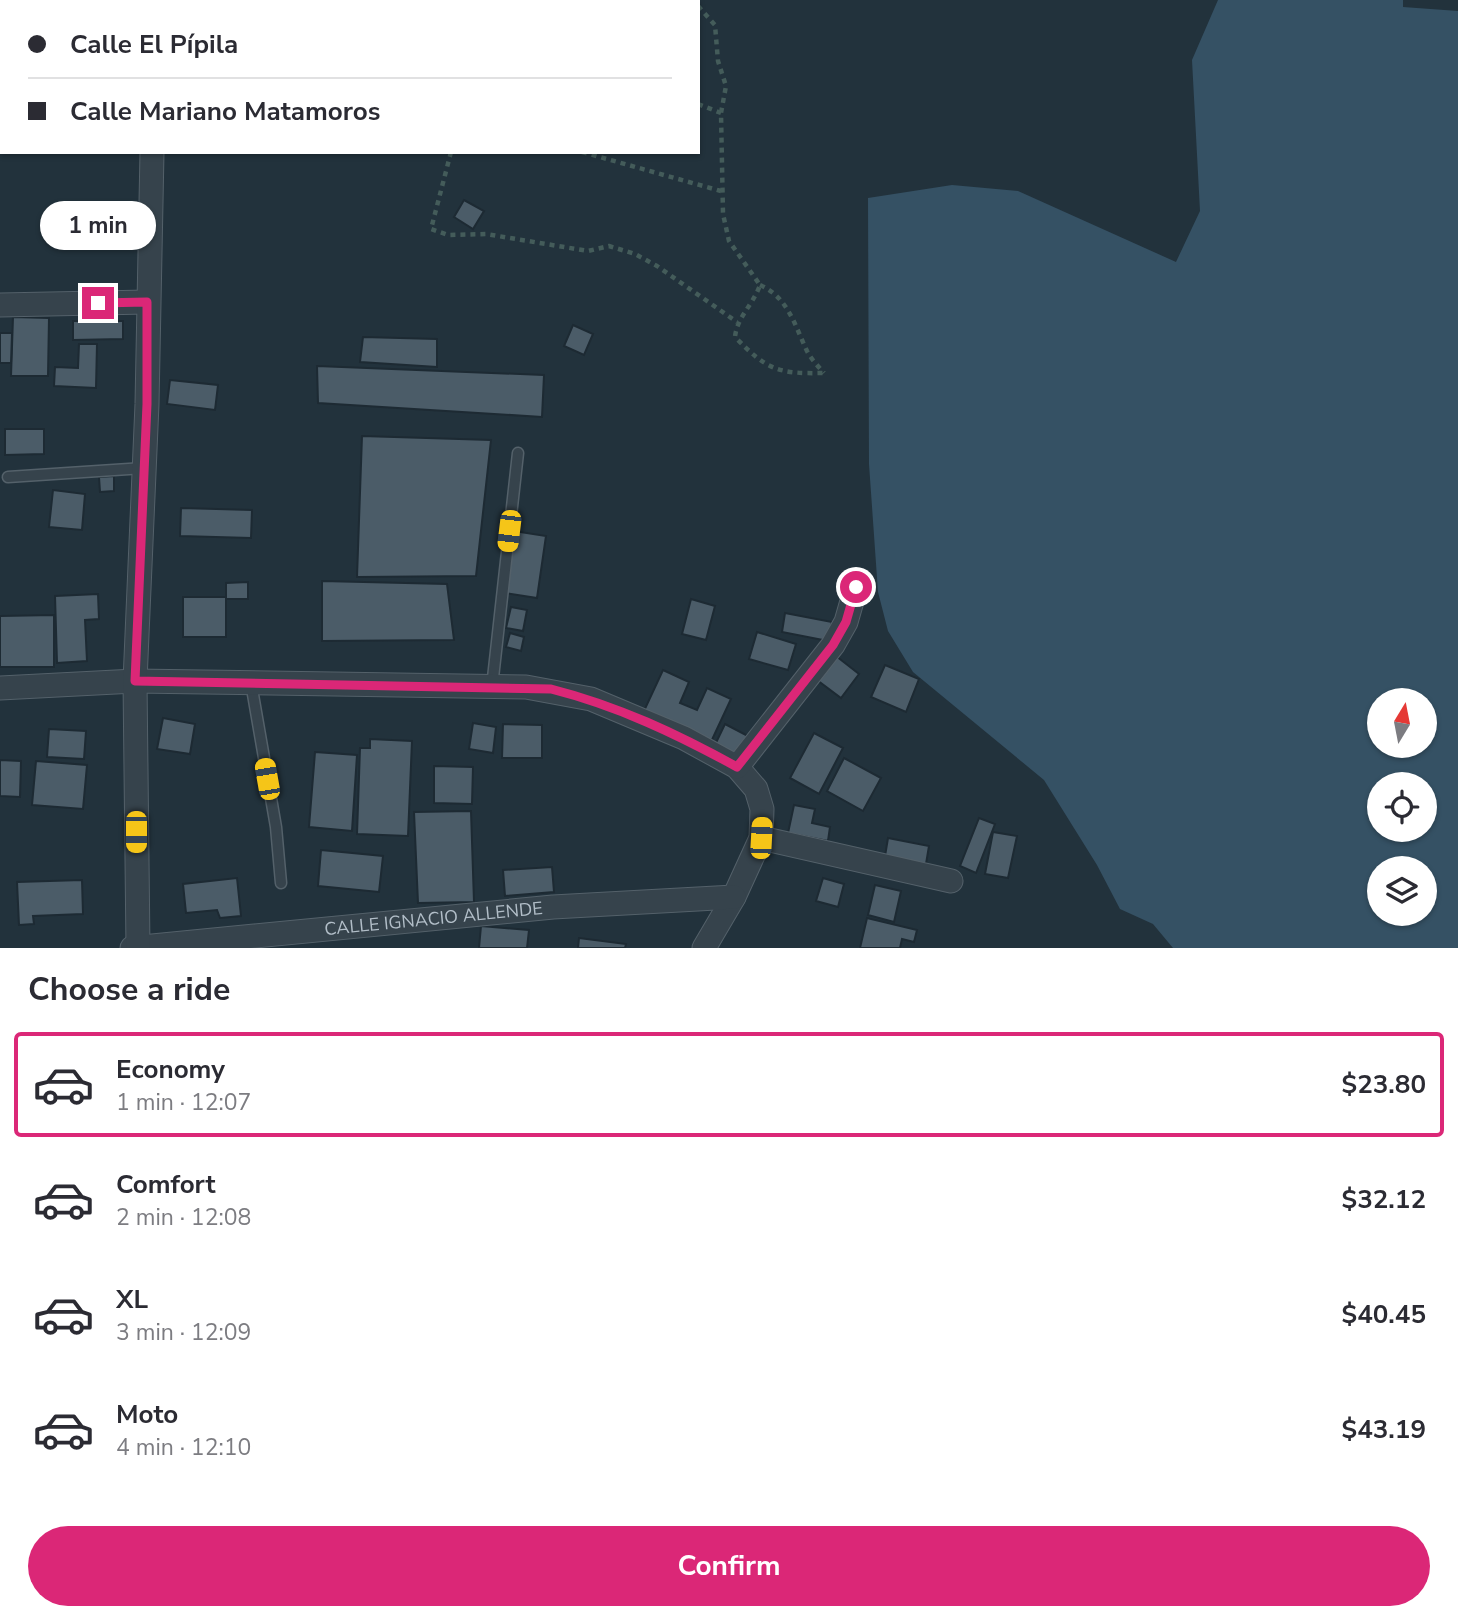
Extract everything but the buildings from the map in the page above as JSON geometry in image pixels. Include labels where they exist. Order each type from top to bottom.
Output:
[{"type":"street","points":[[138,948],[135,681],[144,468],[152,154]]},
{"type":"street","points":[[0,305],[147,302]]},
{"type":"street","points":[[737,767],[833,645],[846,622],[856,587]]},
{"type":"street","points":[[0,688],[135,681],[492,687],[551,689],[591,699],[684,738],[737,767],[755,789],[762,809],[761,838],[734,897],[704,948]]},
{"type":"street","points":[[761,838],[951,881]]},
{"type":"street","name":"CALLE IGNACIO ALLENDE","points":[[132,948],[553,907],[734,897]]},
{"type":"lane","points":[[492,687],[518,453]]},
{"type":"lane","points":[[8,477],[144,468]]},
{"type":"lane","points":[[251,683],[276,827],[281,883]]},
{"type":"path","points":[[700,8],[715,25],[718,61],[726,86],[721,113],[722,191],[729,241],[760,285],[771,290],[785,305],[808,353],[824,373],[801,374],[760,363],[735,337],[737,322],[754,304],[760,285]]},
{"type":"path","points":[[700,105],[721,113]]},
{"type":"path","points":[[450,154],[431,229],[448,235],[486,234],[588,251],[609,246],[657,265],[737,322]]},
{"type":"path","points":[[589,154],[722,191]]},
{"type":"water","points":[[1218,0],[1403,0],[1403,7],[1458,11],[1458,948],[1173,948],[1153,924],[1120,909],[1097,865],[1044,780],[913,672],[888,631],[878,592],[869,464],[868,198],[952,185],[1018,191],[1176,262],[1200,211],[1192,60]]},
{"type":"route","points":[[98,303],[147,302],[147,404],[135,681],[551,689],[591,699],[647,720],[737,767],[833,645],[846,622],[856,587]]}]
